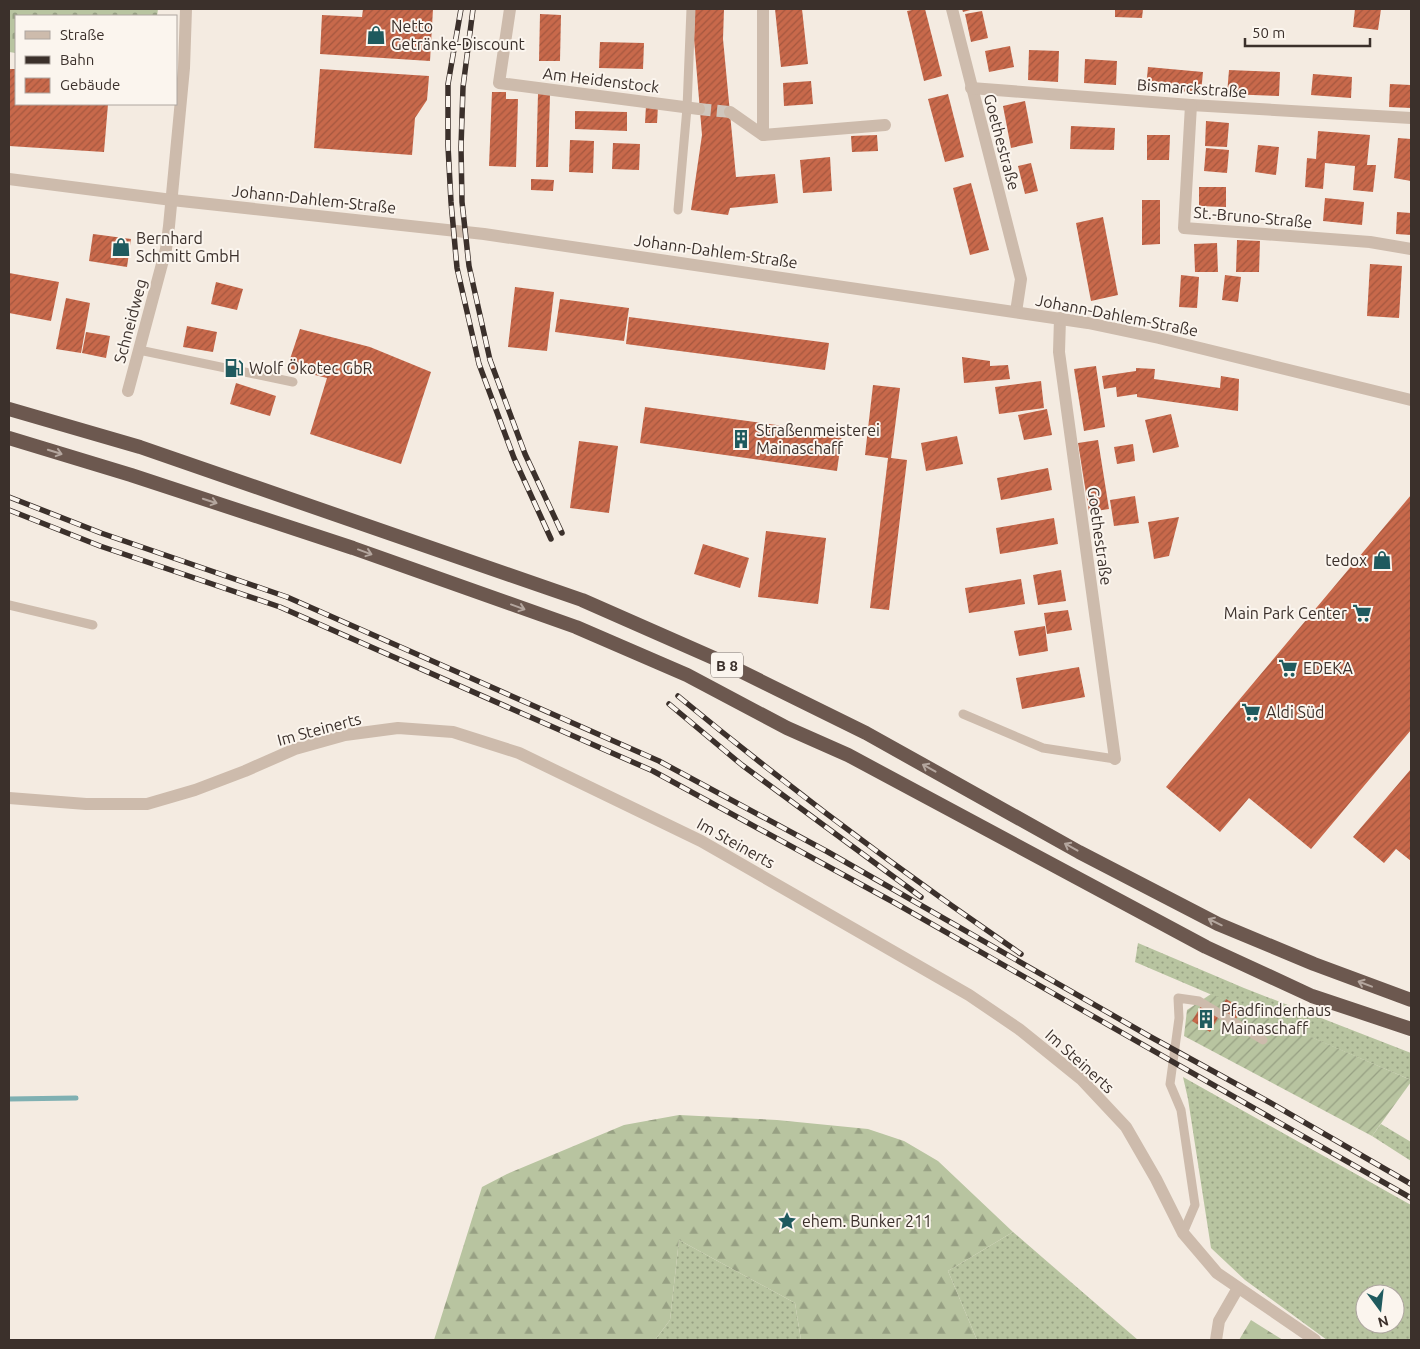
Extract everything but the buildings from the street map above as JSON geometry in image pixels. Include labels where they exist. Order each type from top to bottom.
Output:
[{"type":"highway","name":"B 8","points":[[9,409],[140,447],[582,600],[716,659],[866,733],[1079,852],[1218,924],[1314,964],[1411,1000]]},
{"type":"highway","name":"B 8","points":[[9,438],[131,475],[343,545],[576,627],[687,675],[787,728],[848,755],[1206,948],[1312,996],[1411,1029]]},
{"type":"street","name":"Schneidweg","points":[[128,391],[166,248],[184,68],[186,9]]},
{"type":"street","name":"Am Heidenstock","points":[[510,9],[499,83],[693,108]]},
{"type":"street","points":[[763,9],[763,135]]},
{"type":"street","name":"Goethestraße","points":[[952,9],[1020,279],[1016,312]]},
{"type":"street","name":"Bismarckstraße","points":[[971,88],[1191,105],[1411,118]]},
{"type":"street","name":"St.-Bruno-Straße","points":[[1191,105],[1184,228],[1370,242],[1411,249]]},
{"type":"street","points":[[730,112],[763,135],[885,125]]},
{"type":"street","name":"Johann-Dahlem-Straße","points":[[9,179],[172,200],[484,234],[1088,322],[1411,400]]},
{"type":"street","name":"Goethestraße","points":[[1060,318],[1059,352],[1115,759]]},
{"type":"street","name":"Im Steinerts","points":[[9,798],[86,804],[147,804],[203,787],[295,749],[345,735],[398,728],[453,732],[519,753],[701,841],[969,995],[1019,1029],[1081,1079],[1126,1127],[1156,1179],[1183,1233],[1216,1273],[1316,1340]]},
{"type":"street","points":[[1216,1340],[1219,1321],[1238,1288]]},
{"type":"lane","points":[[678,210],[693,108],[691,9]]},
{"type":"lane","points":[[139,350],[292,382]]},
{"type":"lane","points":[[9,616],[10,606],[93,625]]},
{"type":"lane","points":[[964,714],[1043,748],[1115,759]]},
{"type":"lane","points":[[1183,1233],[1195,1205],[1181,1110],[1170,1084],[1179,1018],[1178,998],[1200,1002],[1263,1040]]},
{"type":"green space","points":[[9,9],[158,9],[157,15],[15,15],[15,53],[9,52]]},
{"type":"green space","points":[[1138,943],[1244,988],[1411,1053],[1411,1080],[1135,962]]},
{"type":"green space","points":[[1211,994],[1411,1080],[1411,1082],[1372,1136],[1184,1036],[1187,1010]]},
{"type":"green space","points":[[1183,1077],[1411,1205],[1411,1340],[1327,1340],[1245,1280],[1211,1248]]},
{"type":"green space","points":[[679,1115],[777,1120],[868,1129],[904,1141],[938,1161],[1013,1232],[948,1271],[977,1340],[801,1340],[795,1303],[679,1240],[670,1320],[655,1340],[434,1340],[482,1187],[507,1174],[624,1125]]},
{"type":"green space","points":[[1381,1124],[1411,1142],[1411,1161],[1372,1136]]},
{"type":"green space","points":[[1013,1232],[1138,1340],[977,1340],[948,1271]]},
{"type":"green space","points":[[679,1240],[795,1303],[801,1340],[655,1340],[670,1320]]},
{"type":"green space","points":[[1251,1320],[1283,1340],[1239,1340]]},
{"type":"waterway","points":[[9,1099],[76,1098]]},
{"type":"tunnel","points":[[699,109],[730,112]]},
{"type":"railway","points":[[461,9],[448,84],[448,146],[457,268],[479,364],[514,458],[551,539]]},
{"type":"railway","points":[[473,9],[463,87],[461,147],[462,202],[469,266],[490,360],[525,454],[562,533]]},
{"type":"railway","points":[[9,497],[101,533],[287,597],[659,761],[828,852],[1411,1184]]},
{"type":"railway","points":[[9,510],[100,546],[280,607],[653,771],[895,903],[1411,1198]]},
{"type":"railway","points":[[678,696],[846,829],[1021,954]]},
{"type":"railway","points":[[669,704],[742,765],[921,897]]},
{"type":"place","name":"Netto Getränke-Discount","points":[[376,35]]},
{"type":"place","name":"Bernhard Schmitt GmbH","points":[[121,247]]},
{"type":"place","name":"Wolf Ökotec GbR","points":[[234,368]]},
{"type":"place","name":"Straßenmeisterei Mainaschaff","points":[[741,439]]},
{"type":"place","name":"tedox","points":[[1382,560]]},
{"type":"place","name":"Main Park Center","points":[[1362,613]]},
{"type":"place","name":"EDEKA","points":[[1288,668]]},
{"type":"place","name":"Aldi Süd","points":[[1251,712]]},
{"type":"place","name":"Pfadfinderhaus Mainaschaff","points":[[1206,1019]]},
{"type":"place","name":"ehem. Bunker 211","points":[[787,1221]]}]
